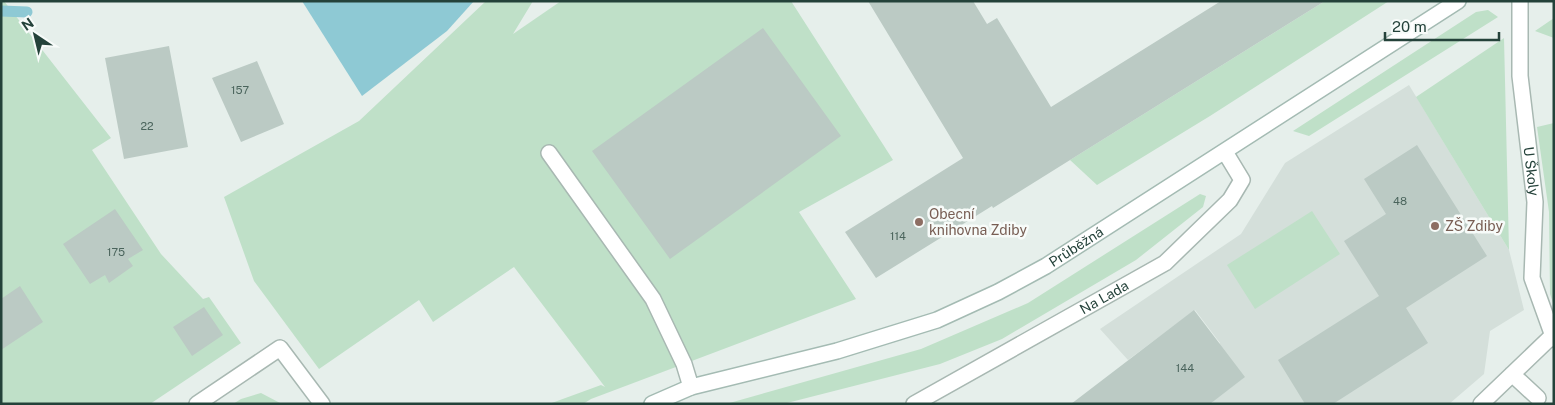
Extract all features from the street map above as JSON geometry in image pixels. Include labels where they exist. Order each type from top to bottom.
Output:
[{"type":"street","name":"Průběžná","points":[[652,404],[691,388],[837,351],[937,320],[998,292],[1046,266],[1458,1]]},
{"type":"street","name":"U Školy","points":[[1520,1],[1520,76],[1535,202],[1532,278],[1553,337]]},
{"type":"street","name":"Na Lada","points":[[914,404],[1165,263],[1230,200],[1242,180],[1225,152]]},
{"type":"street","points":[[549,153],[653,299],[684,364],[691,388]]},
{"type":"street","points":[[1481,404],[1553,337]]},
{"type":"street","points":[[197,404],[280,348],[322,404]]},
{"type":"street","points":[[1512,374],[1538,398]]},
{"type":"shaded area","points":[[1409,85],[1509,250],[1524,310],[1490,331],[1484,374],[1449,404],[1214,404],[1212,402],[1242,379],[1217,346],[1220,343],[1195,310],[1128,360],[1100,329],[1241,234],[1285,163]]},
{"type":"green space","points":[[1,1],[4,1],[111,138],[92,150],[161,254],[203,299],[209,297],[241,343],[150,404],[1,404]]},
{"type":"green space","points":[[486,1],[533,1],[513,34],[561,1],[791,1],[893,160],[799,212],[856,299],[591,399],[583,404],[549,404],[601,385],[605,387],[514,267],[433,322],[419,300],[319,369],[254,281],[224,197],[359,121]]},
{"type":"green space","points":[[1325,1],[1389,1],[1210,116],[1097,185],[1070,160]]},
{"type":"green space","points":[[1488,10],[1498,17],[1309,136],[1293,131],[1476,12]]},
{"type":"green space","points":[[1554,18],[1554,38],[1535,31]]},
{"type":"green space","points":[[1504,38],[1509,250],[1416,97]]},
{"type":"green space","points":[[1554,123],[1554,306],[1550,294],[1549,212],[1537,127]]},
{"type":"green space","points":[[1200,194],[1206,196],[1203,207],[1136,260],[1002,339],[940,364],[783,404],[726,404],[921,349],[1028,303]]},
{"type":"green space","points":[[1312,211],[1340,254],[1255,309],[1227,265]]},
{"type":"green space","points":[[261,393],[282,404],[233,404],[241,399]]},
{"type":"water","points":[[302,1],[474,1],[447,31],[362,96]]},
{"type":"building","points":[[868,1],[973,1],[987,24],[997,18],[1051,107],[1221,1],[1325,1],[993,208],[992,206],[876,278],[845,232],[963,158]]},
{"type":"building","points":[[763,28],[841,136],[670,259],[592,151]]},
{"type":"building","points":[[169,46],[188,147],[124,159],[105,58]]},
{"type":"building","points":[[257,61],[284,124],[241,142],[212,78]]},
{"type":"building","points":[[1417,145],[1487,256],[1406,308],[1428,343],[1333,404],[1305,404],[1278,360],[1379,296],[1344,241],[1386,214],[1364,179]]},
{"type":"building","points":[[115,209],[143,250],[128,259],[133,266],[109,283],[105,275],[90,284],[63,244]]},
{"type":"building","points":[[20,286],[43,322],[1,350],[1,299]]},
{"type":"building","points":[[204,307],[223,335],[192,356],[173,327]]},
{"type":"building","points":[[1194,310],[1245,377],[1210,404],[1071,404]]},
{"type":"waterway","points":[[1,11],[27,12]]},
{"type":"place","name":"Obecní knihovna Zdiby","points":[[919,222]]},
{"type":"place","name":"ZŠ Zdiby","points":[[1435,226]]}]
